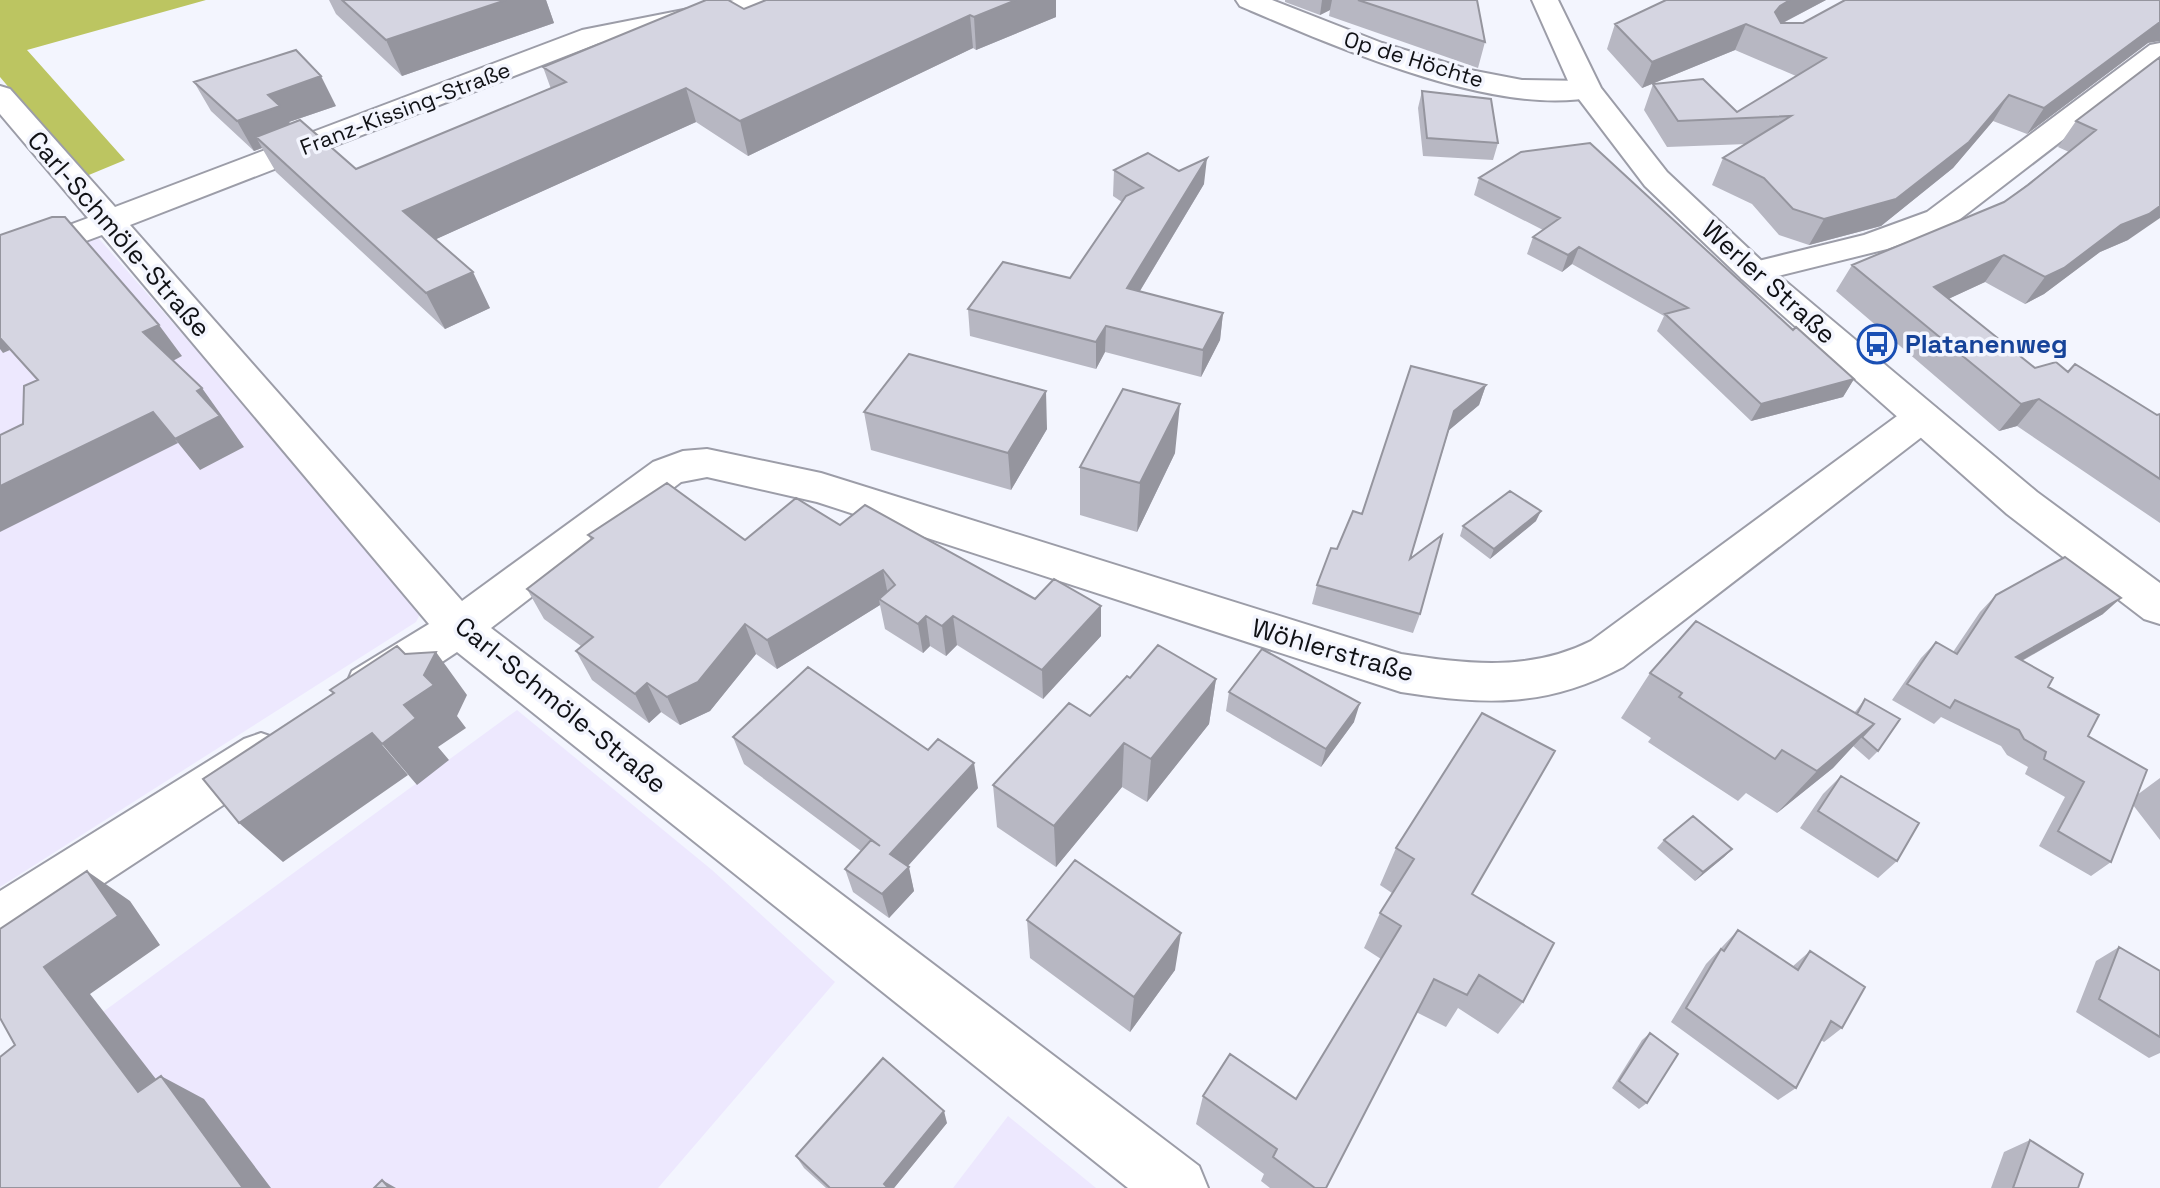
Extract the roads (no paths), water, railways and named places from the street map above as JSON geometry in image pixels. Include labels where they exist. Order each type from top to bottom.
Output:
[{"type":"street","name":"Franz-Kissing-Straße","points":[[0,263],[592,36],[774,0]]},
{"type":"street","name":"Op de Höchte","points":[[1249,0],[1351,41],[1457,74],[1512,87],[1587,90]]},
{"type":"street","name":"Werler Straße","points":[[1545,0],[1587,90],[1656,179],[1754,272],[2022,503],[2160,607]]},
{"type":"street","points":[[1754,272],[1875,242],[1939,219],[2160,51]]},
{"type":"street","points":[[2128,76],[2160,88]]},
{"type":"street","name":"Carl-Schmöle-Straße","points":[[0,95],[107,223],[459,628],[1177,1188]]},
{"type":"street","name":"Wöhlerstraße","points":[[459,628],[639,491],[683,465],[707,463],[821,488],[1401,673],[1439,679],[1523,683],[1550,681],[1581,670],[1607,654],[1922,417]]},
{"type":"street","points":[[0,921],[459,628]]},
{"type":"place","name":"Platanenweg","points":[[1877,344]]}]
